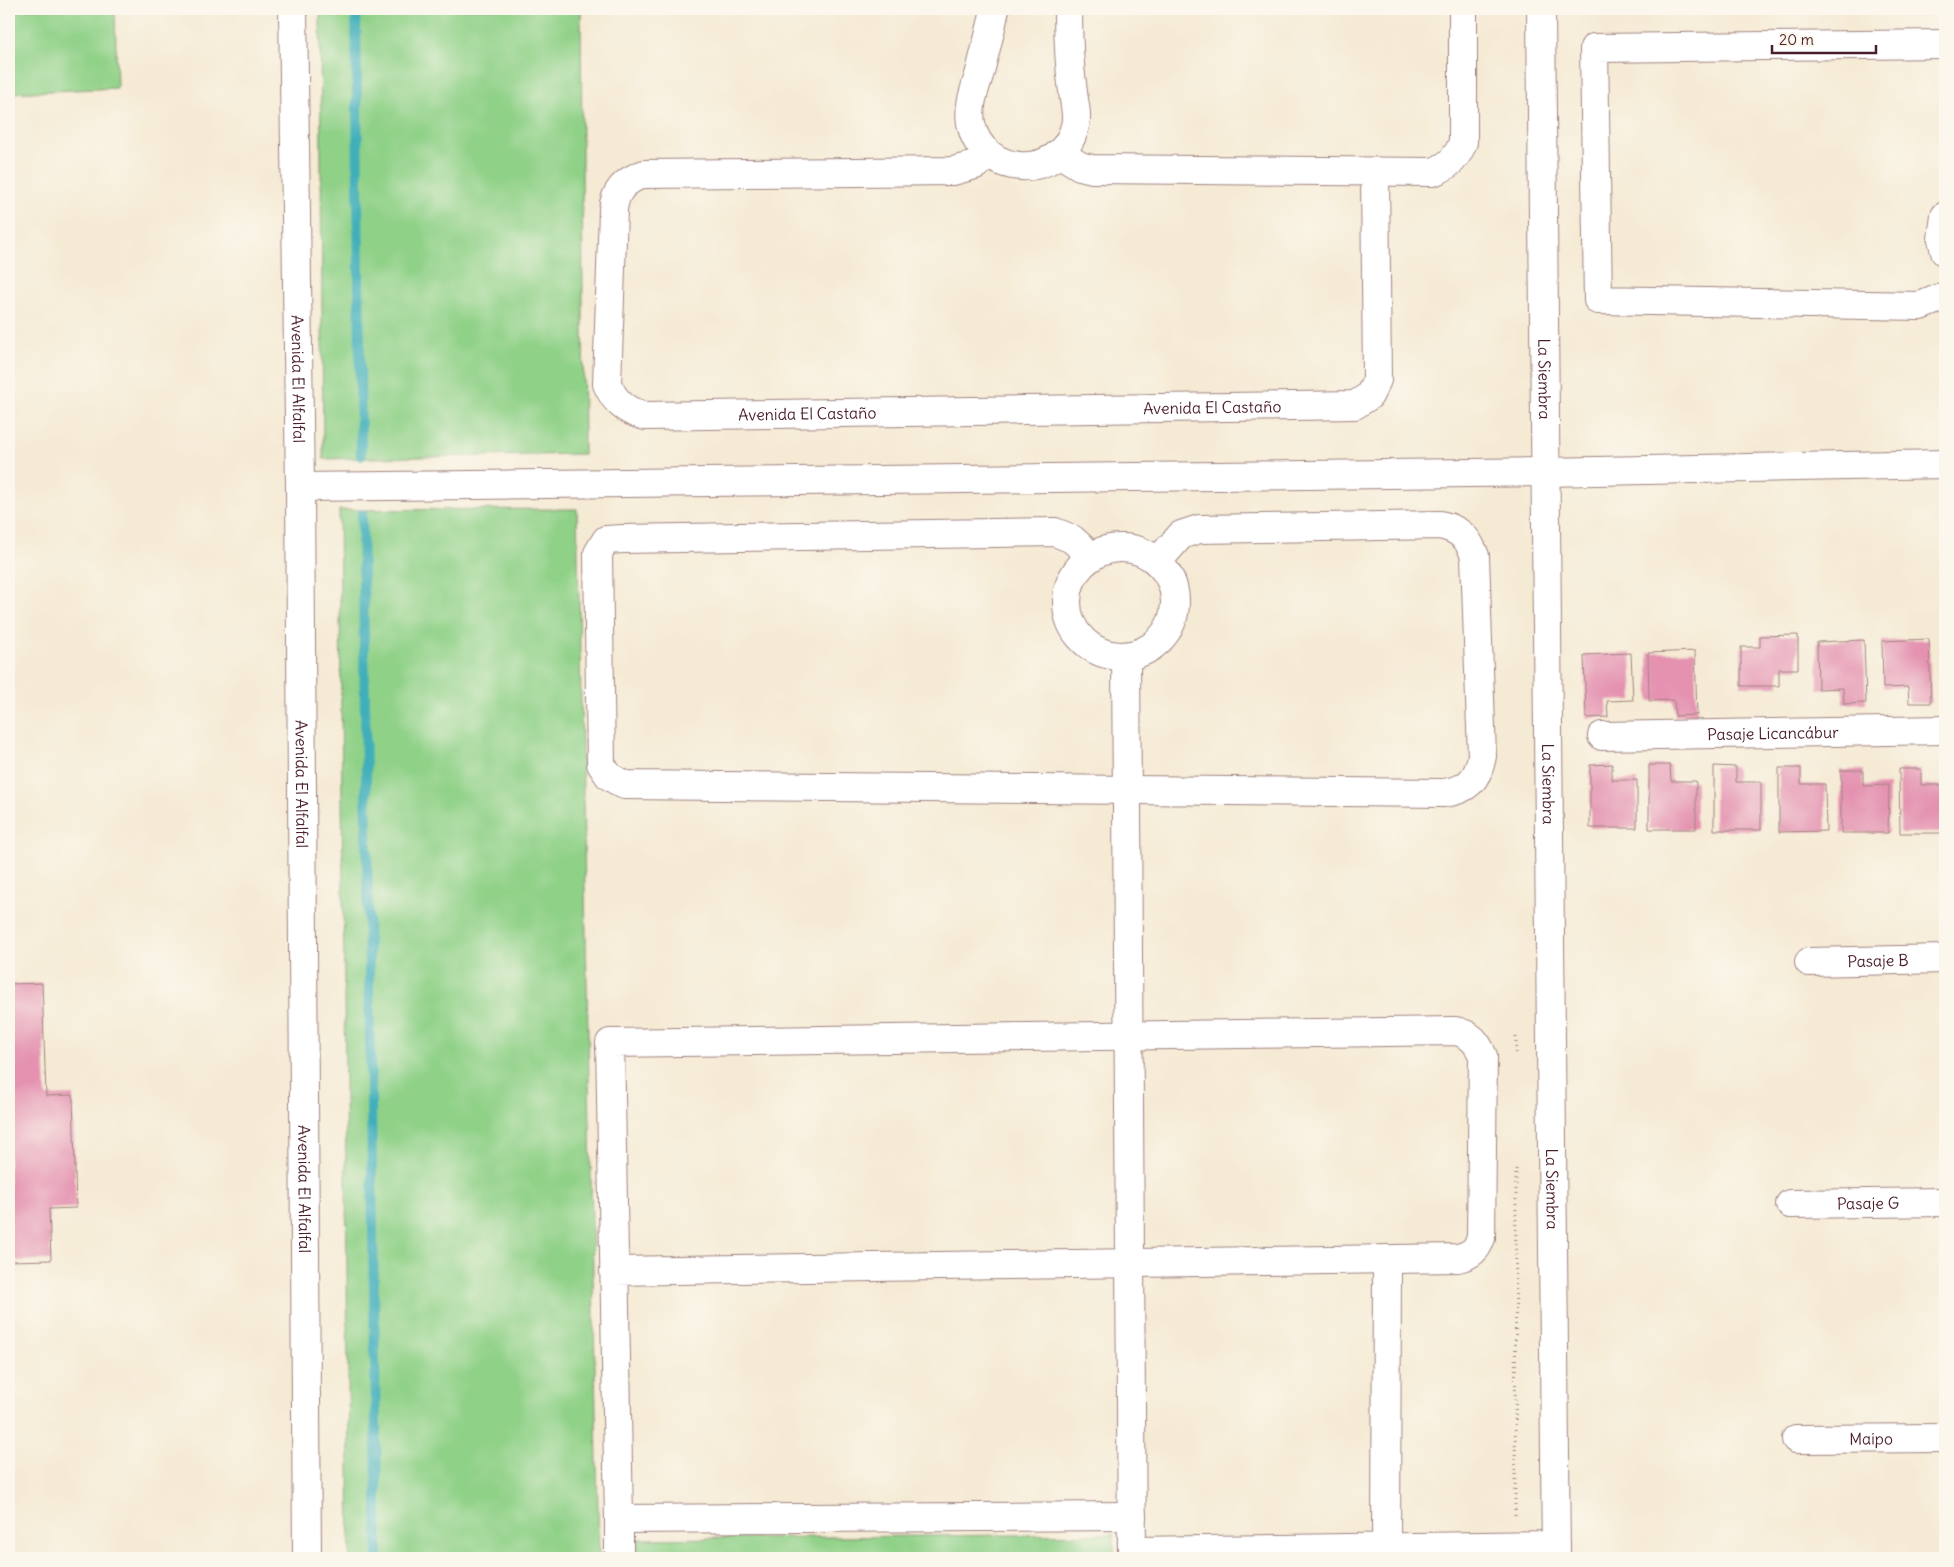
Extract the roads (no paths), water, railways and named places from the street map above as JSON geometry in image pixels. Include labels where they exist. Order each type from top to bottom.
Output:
[{"type":"street","name":"Avenida El Alfalfal","points":[[293,9],[300,486],[307,1558]]},
{"type":"street","points":[[995,9],[971,102],[970,114],[974,134],[984,150],[1006,163],[1024,167],[1043,164],[1059,153],[1070,139],[1076,118],[1069,56],[1068,9]]},
{"type":"street","points":[[1059,153],[1080,166],[1092,169],[1375,172],[1432,172],[1442,169],[1459,154],[1463,142],[1463,9]]},
{"type":"street","name":"La Siembra","points":[[1541,9],[1556,1551]]},
{"type":"street","points":[[1945,44],[1594,48],[1598,300],[1920,306],[1945,296]]},
{"type":"street","name":"Avenida El Castaño","points":[[990,155],[975,165],[953,172],[644,174],[632,178],[622,185],[617,192],[612,210],[607,384],[612,396],[621,406],[645,416],[1355,405],[1370,396],[1377,380],[1375,172]]},
{"type":"street","points":[[1945,216],[1942,239],[1945,252]]},
{"type":"street","points":[[300,486],[1545,472],[1945,464]]},
{"type":"street","points":[[1092,557],[1072,538],[1055,532],[606,540],[598,553],[601,764],[608,776],[624,785],[1444,793],[1458,791],[1469,784],[1476,776],[1482,756],[1475,556],[1470,543],[1462,533],[1452,527],[1440,525],[1199,529],[1181,535],[1157,562]]},
{"type":"street","points":[[1125,548],[1142,552],[1157,562],[1168,575],[1174,592],[1175,609],[1170,626],[1159,641],[1144,652],[1126,656],[1108,655],[1092,648],[1078,636],[1070,619],[1067,602],[1070,584],[1079,569],[1092,557],[1108,550],[1125,548]]},
{"type":"street","points":[[1126,656],[1132,1555],[1556,1551]]},
{"type":"street","name":"Pasaje Licancábur","points":[[1602,736],[1945,730]]},
{"type":"street","name":"Pasaje B","points":[[1809,962],[1945,960]]},
{"type":"street","points":[[614,1271],[1458,1258],[1473,1252],[1481,1238],[1483,1056],[1479,1045],[1471,1037],[1455,1031],[610,1043],[619,1558]]},
{"type":"street","name":"Pasaje G","points":[[1790,1204],[1945,1202]]},
{"type":"street","points":[[1386,1553],[1387,1259]]},
{"type":"street","name":"Maipo","points":[[1796,1439],[1945,1438]]},
{"type":"street","points":[[619,1519],[1132,1516]]},
{"type":"waterway","points":[[356,9],[361,456]]},
{"type":"waterway","points":[[362,514],[378,1558]]}]
